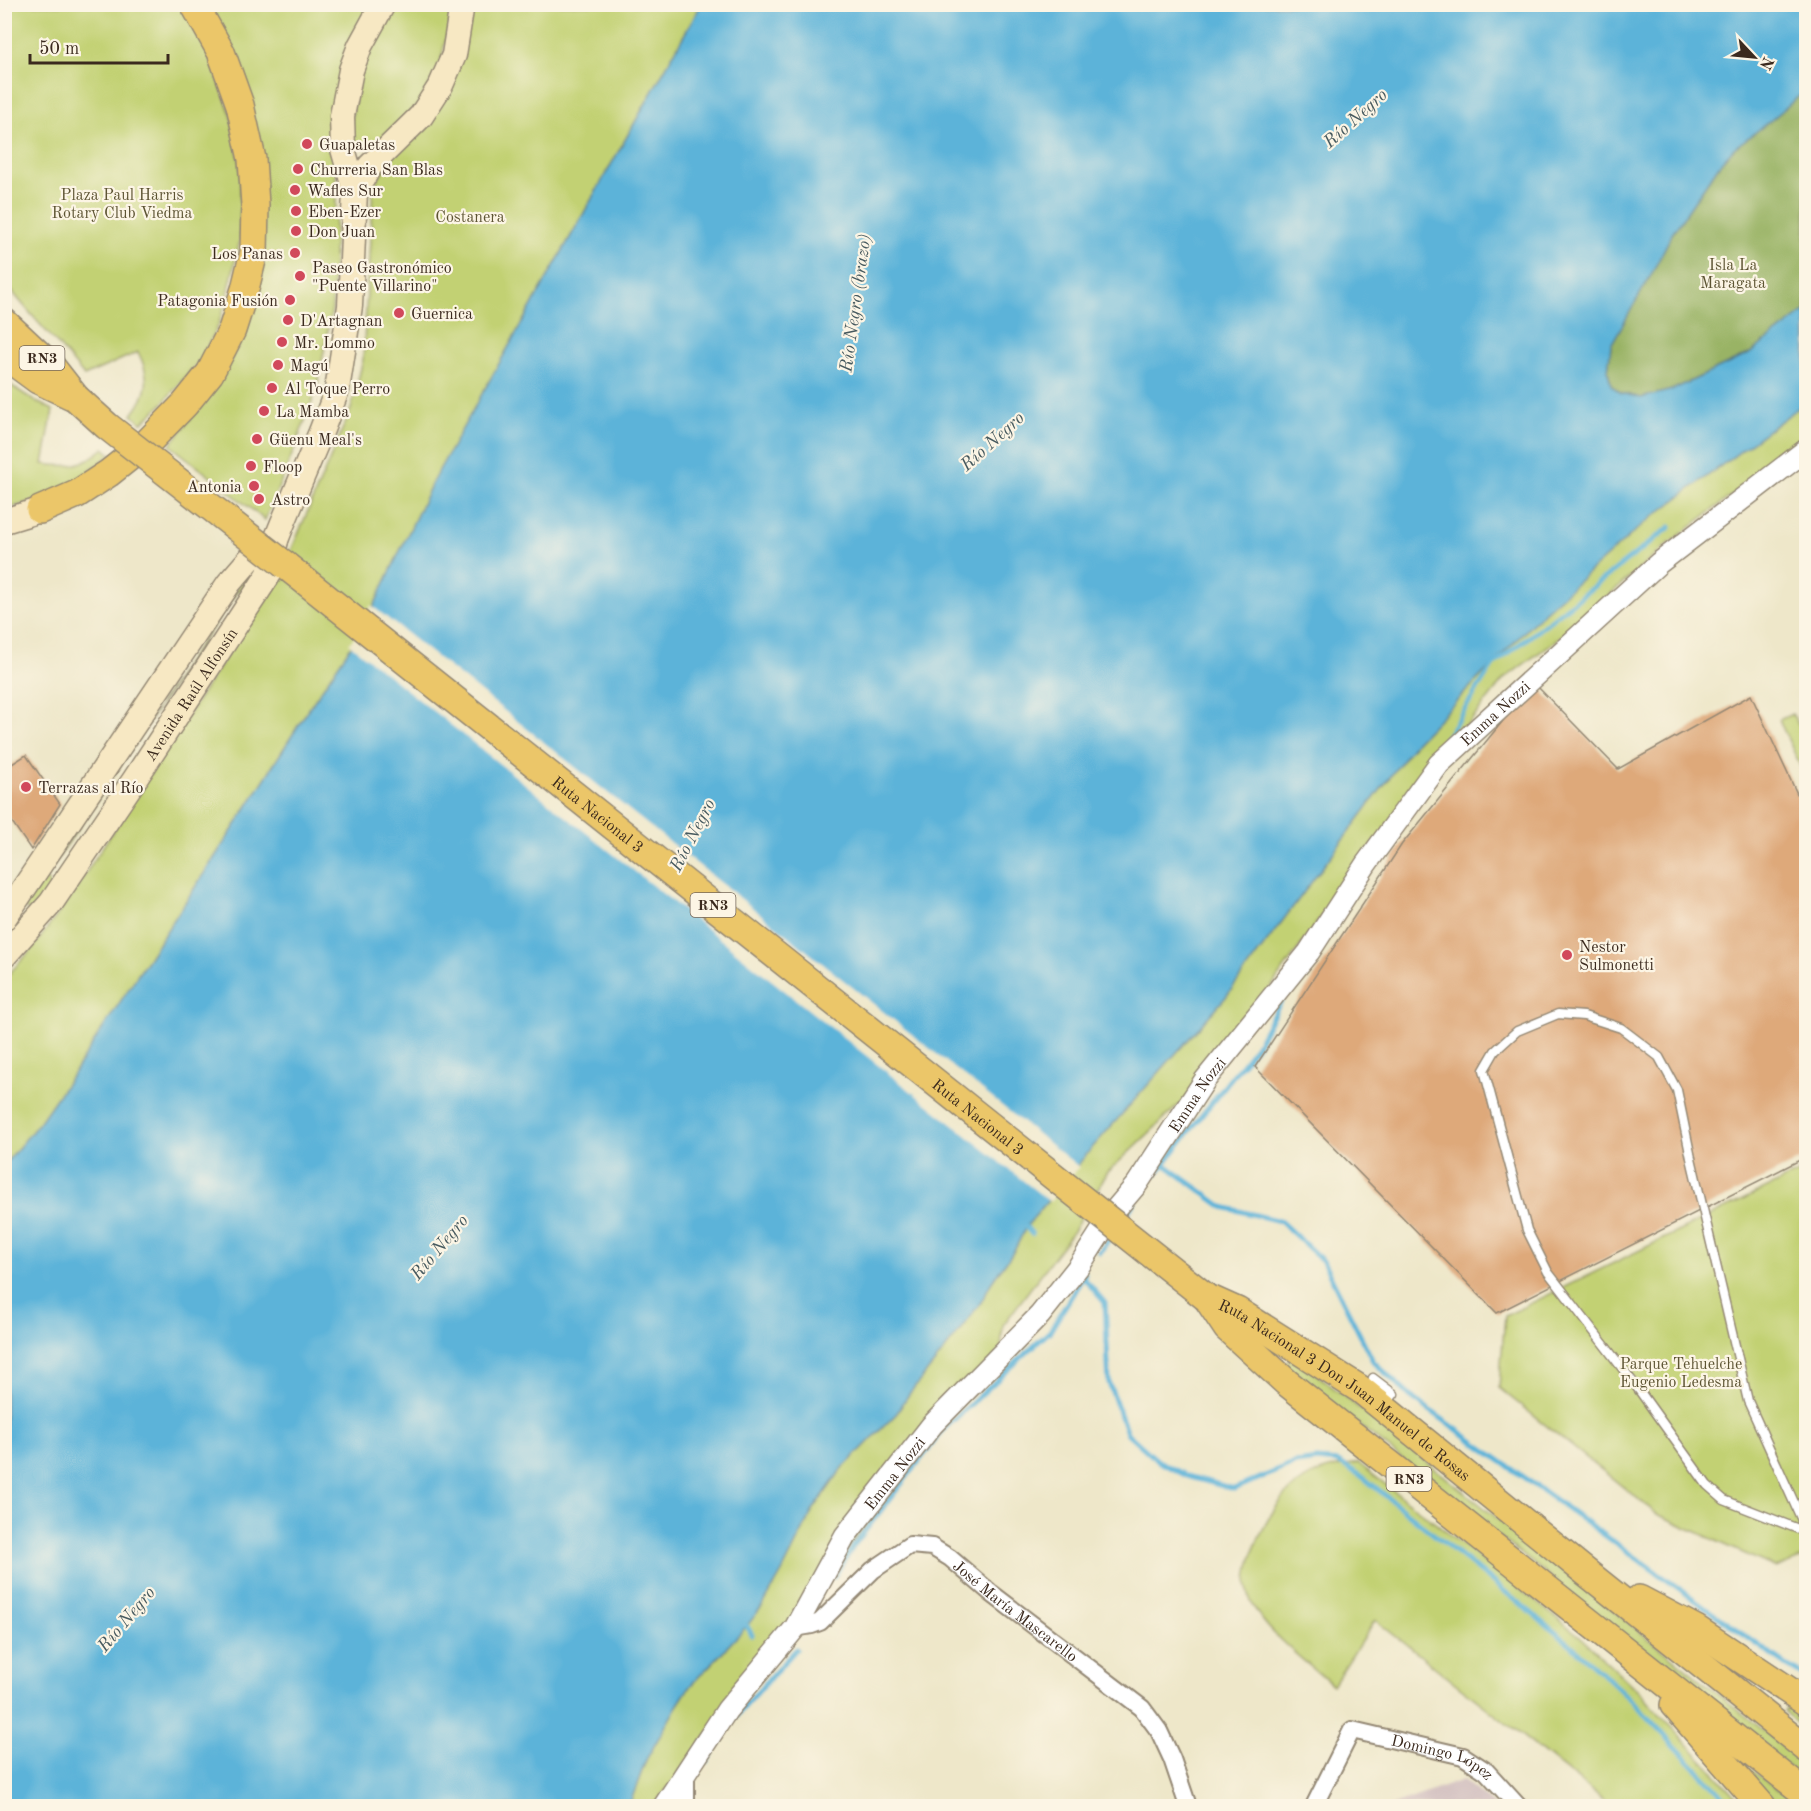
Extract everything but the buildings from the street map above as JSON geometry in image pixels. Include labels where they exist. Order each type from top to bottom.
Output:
[{"type":"highway","points":[[40,510],[77,494],[109,473],[148,442],[185,405],[210,373],[232,330],[246,289],[254,252],[255,205],[252,159],[240,105],[221,52],[194,4]]},
{"type":"highway","name":"Ruta Nacional 3","points":[[6,322],[51,366],[75,398],[107,426],[364,627],[1207,1298]]},
{"type":"highway","name":"Ruta Nacional 3","points":[[4,355],[38,381],[75,398]]},
{"type":"highway","name":"Ruta Nacional 3 Don Juan Manuel de Rosas","points":[[1207,1298],[1237,1311],[1359,1389],[1806,1748]]},
{"type":"highway","name":"Ruta Nacional 3 Don Juan Manuel de Rosas","points":[[1207,1298],[1227,1328],[1286,1382],[1806,1794]]},
{"type":"highway","points":[[1582,1569],[1696,1629],[1806,1702]]},
{"type":"highway","points":[[1623,1648],[1762,1806]]},
{"type":"main road","name":"Avenida Raúl Alfonsín","points":[[4,956],[57,894],[269,574],[276,540],[337,390],[350,306],[355,191],[343,149],[342,116],[351,70],[360,46],[384,4]]},
{"type":"main road","name":"Avenida Raúl Alfonsín","points":[[355,191],[370,166],[421,116],[441,85],[454,54],[462,4]]},
{"type":"main road","points":[[4,521],[40,510]]},
{"type":"main road","name":"Avenida Raúl Alfonsín","points":[[4,918],[229,583],[255,553],[276,540]]},
{"type":"street","name":"Emma Nozzi","points":[[664,1806],[727,1710],[795,1628],[845,1536],[932,1425],[1040,1315],[1079,1266],[1115,1210],[1137,1184],[1205,1080],[1309,952],[1366,864],[1438,764],[1659,563],[1806,450]]},
{"type":"street","points":[[4,918],[27,931]]},
{"type":"street","name":"José María Mascarello","points":[[795,1628],[820,1622],[873,1570],[910,1545],[932,1547],[950,1558],[991,1593],[1142,1708],[1160,1731],[1188,1806]]},
{"type":"street","name":"Domingo López","points":[[1314,1806],[1353,1730],[1463,1756],[1486,1771],[1518,1806]]},
{"type":"street","points":[[686,1773],[686,1806]]},
{"type":"lane","points":[[1558,1014],[1584,1016],[1621,1028],[1659,1057],[1677,1090],[1748,1401],[1806,1530],[1724,1500],[1707,1485],[1636,1386],[1548,1272],[1527,1230],[1484,1070],[1494,1051],[1517,1031],[1558,1014]]},
{"type":"lane","points":[[1372,1378],[1394,1394],[1382,1408]]},
{"type":"shaded area","points":[[1463,1780],[1495,1806],[1390,1806]]},
{"type":"green space","name":"Plaza Paul Harris Rotary Club Viedma","points":[[5,5],[183,5],[198,25],[231,115],[240,166],[240,240],[227,298],[218,326],[200,360],[142,423],[132,415],[142,399],[146,385],[145,369],[138,352],[84,376],[5,282]]},
{"type":"green space","points":[[209,5],[374,5],[336,162],[332,309],[317,388],[265,520],[170,445],[210,393],[243,336],[258,290],[264,254]]},
{"type":"green space","points":[[395,5],[454,5],[438,72],[418,104],[374,146],[364,147],[351,138],[350,124],[364,57]]},
{"type":"green space","name":"Costanera","points":[[472,5],[701,5],[433,481],[364,627],[75,1071],[39,1123],[5,1164],[5,978],[32,949],[69,899],[285,565],[351,409],[363,360],[373,188]]},
{"type":"green space","name":"Isla La Maragata","points":[[1806,90],[1806,311],[1749,354],[1672,390],[1641,398],[1621,393],[1611,385],[1608,371],[1611,345],[1672,234],[1719,165],[1734,148]]},
{"type":"green space","points":[[4,381],[53,410],[43,464],[61,466],[76,464],[89,459],[104,448],[111,454],[73,483],[34,501],[4,510]]},
{"type":"green space","points":[[1806,402],[1806,439],[1668,544],[1564,634],[1504,679],[1367,852],[1205,1080],[1107,1173],[1072,1233],[1003,1325],[1001,1348],[783,1632],[654,1806],[629,1806],[646,1760],[677,1706],[690,1686],[724,1651],[763,1605],[813,1510],[841,1470],[897,1413],[909,1394],[981,1302],[991,1283],[1015,1249],[1026,1227],[1091,1149],[1225,998],[1416,742],[1544,612],[1642,525]]},
{"type":"green space","points":[[250,576],[252,579],[246,591],[238,590],[45,877],[52,888],[32,911],[27,910],[25,906],[244,578]]},
{"type":"green space","points":[[1792,714],[1806,737],[1806,778],[1779,720]]},
{"type":"green space","name":"Parque Tehuelche Eugenio Ledesma","points":[[1806,1169],[1806,1557],[1776,1568],[1657,1514],[1499,1388],[1505,1316]]},
{"type":"green space","points":[[1289,1359],[1301,1362],[1806,1764],[1806,1781],[1284,1365]]},
{"type":"green space","points":[[1358,1463],[1581,1637],[1642,1695],[1744,1806],[1611,1806],[1375,1620],[1333,1685],[1298,1656],[1273,1633],[1254,1608],[1247,1583],[1253,1552],[1268,1519],[1298,1484],[1319,1472]]},
{"type":"green space","points":[[1789,1705],[1806,1715],[1806,1731],[1784,1712]]},
{"type":"green space","points":[[1743,1763],[1799,1806],[1775,1806],[1740,1767]]},
{"type":"water","points":[[701,5],[1806,5],[1806,90],[1734,148],[1719,165],[1672,234],[1611,345],[1608,371],[1611,385],[1621,393],[1641,398],[1672,390],[1749,354],[1806,311],[1806,402],[1642,525],[1544,612],[1416,742],[1225,998],[1091,1149],[1026,1227],[1015,1249],[991,1283],[981,1302],[909,1394],[897,1413],[841,1470],[813,1510],[763,1605],[747,1626],[690,1686],[677,1706],[646,1760],[629,1806],[5,1806],[5,1164],[39,1123],[75,1071],[364,627],[433,481]]},
{"type":"pier","points":[[371,605],[1079,1167],[1050,1202],[349,644],[362,626]]},
{"type":"waterway","points":[[1435,755],[1493,665],[1670,527]]},
{"type":"waterway","points":[[1156,1174],[1257,1045],[1282,999]]},
{"type":"waterway","points":[[1164,1164],[1223,1207],[1280,1221],[1323,1261],[1373,1361],[1410,1396],[1806,1677]]},
{"type":"waterway","points":[[1122,1220],[1134,1203]]},
{"type":"waterway","points":[[1026,1227],[1032,1234]]},
{"type":"waterway","points":[[1100,1252],[1114,1232]]},
{"type":"waterway","points":[[834,1577],[854,1545],[944,1429],[1050,1331],[1085,1274]]},
{"type":"waterway","points":[[1083,1277],[1105,1303],[1109,1383],[1127,1433],[1158,1461],[1187,1476],[1234,1489],[1296,1463],[1317,1460],[1338,1462],[1360,1475],[1570,1644],[1634,1703],[1732,1806]]},
{"type":"waterway","points":[[747,1626],[752,1635]]},
{"type":"waterway","points":[[731,1722],[796,1649]]},
{"type":"waterway","points":[[707,1761],[722,1737]]},
{"type":"place","name":"Guapaletas","points":[[307,144]]},
{"type":"place","name":"Churreria San Blas","points":[[298,169]]},
{"type":"place","name":"Wafles Sur","points":[[295,190]]},
{"type":"place","name":"Eben-Ezer","points":[[296,211]]},
{"type":"place","name":"Don Juan","points":[[296,231]]},
{"type":"place","name":"Los Panas","points":[[295,253]]},
{"type":"place","name":"Paseo Gastronómico \"Puente Villarino\"","points":[[300,276]]},
{"type":"place","name":"Patagonia Fusión","points":[[290,300]]},
{"type":"place","name":"Guernica","points":[[399,313]]},
{"type":"place","name":"D'Artagnan","points":[[288,320]]},
{"type":"place","name":"Mr. Lommo","points":[[282,342]]},
{"type":"place","name":"Magú","points":[[278,365]]},
{"type":"place","name":"Al Toque Perro","points":[[272,388]]},
{"type":"place","name":"La Mamba","points":[[264,411]]},
{"type":"place","name":"Güenu Meal's","points":[[257,439]]},
{"type":"place","name":"Floop","points":[[251,466]]},
{"type":"place","name":"Antonia","points":[[254,486]]},
{"type":"place","name":"Astro","points":[[259,499]]},
{"type":"place","name":"Terrazas al Río","points":[[26,787]]},
{"type":"place","name":"Nestor Sulmonetti","points":[[1567,955]]},
{"type":"water label","name":"Río Negro","points":[[1355,118]]},
{"type":"water label","name":"Río Negro (brazo)","points":[[855,303]]},
{"type":"water label","name":"Río Negro","points":[[992,441]]},
{"type":"water label","name":"Río Negro","points":[[692,835]]},
{"type":"water label","name":"Río Negro","points":[[439,1247]]},
{"type":"water label","name":"Río Negro","points":[[126,1619]]}]
